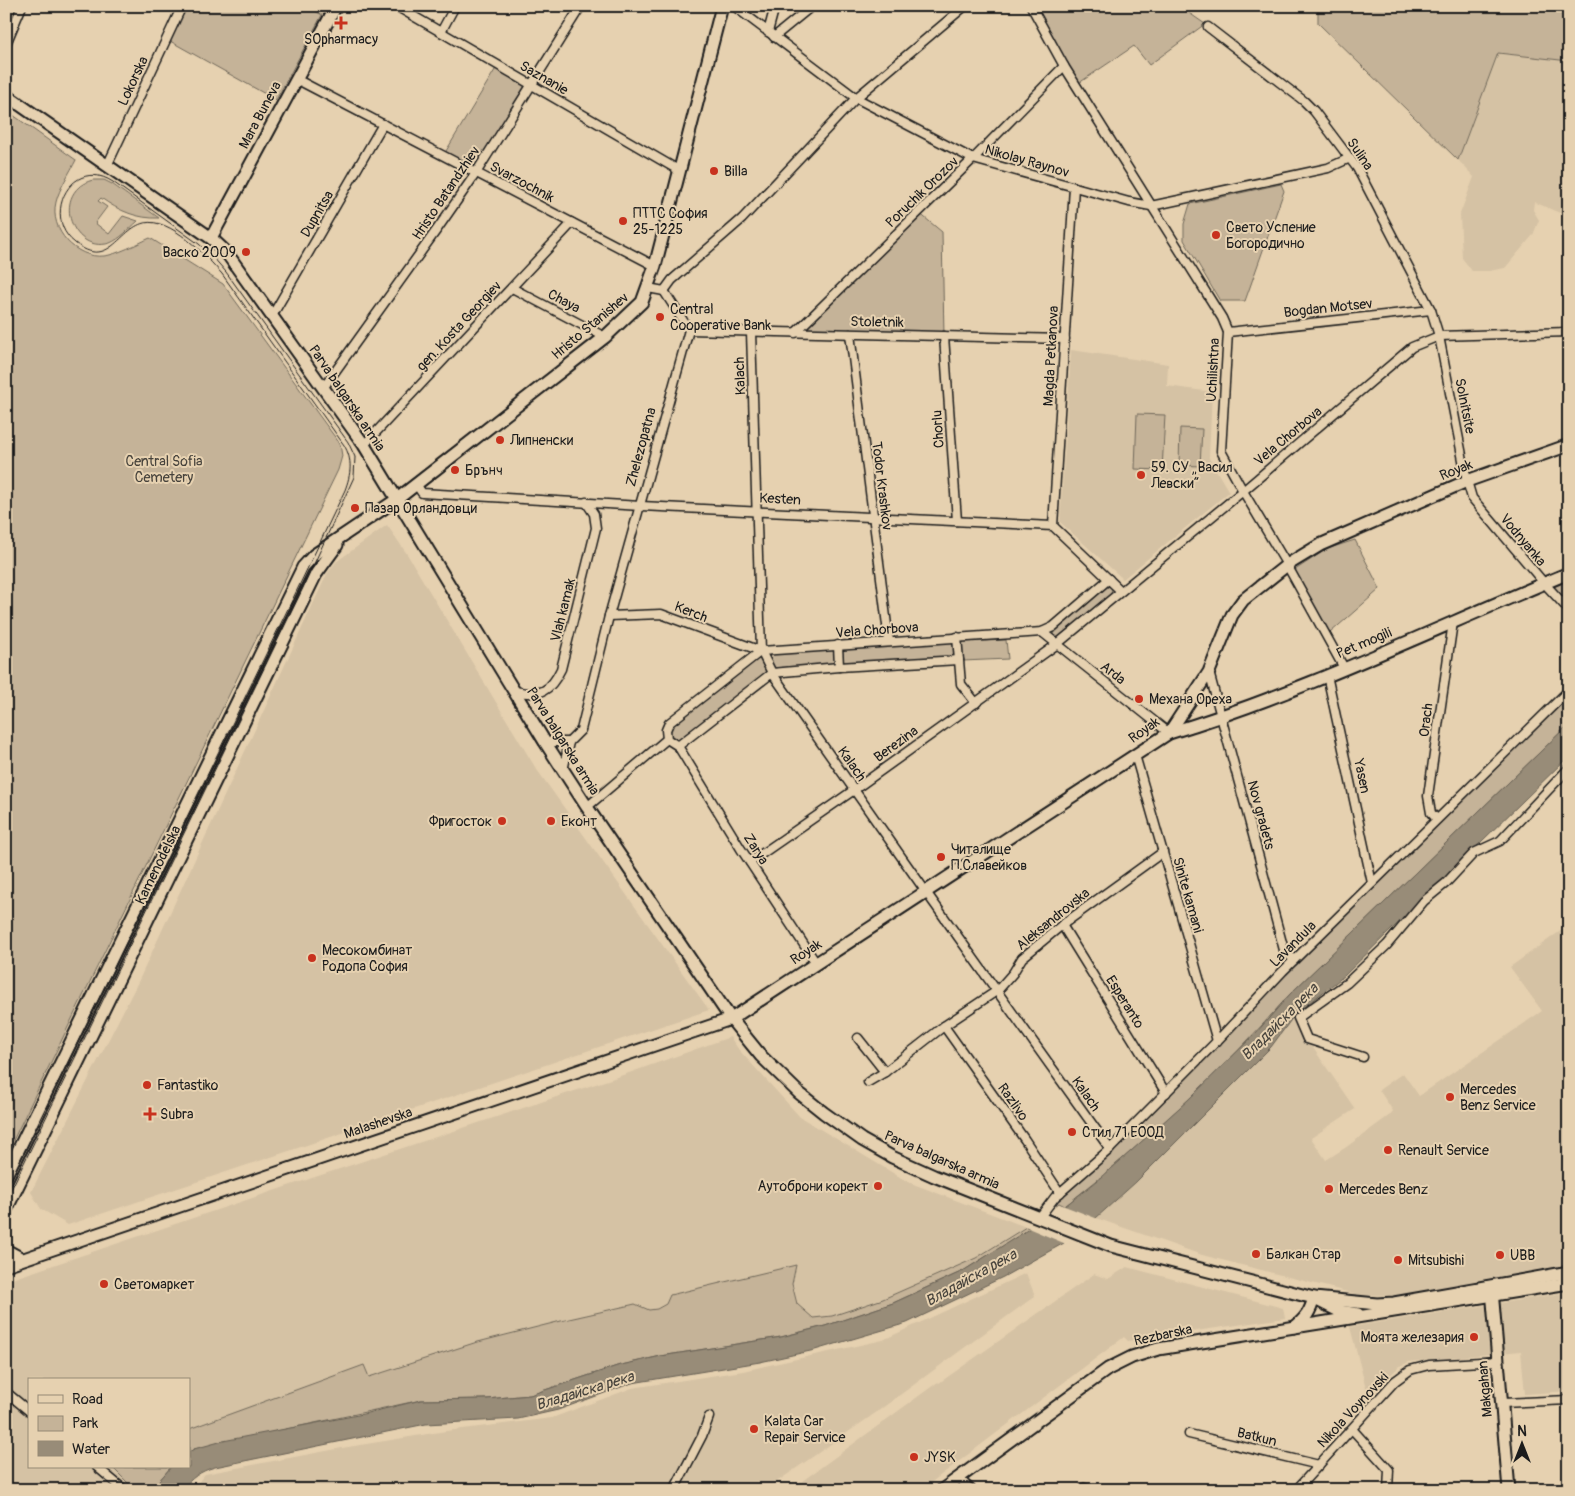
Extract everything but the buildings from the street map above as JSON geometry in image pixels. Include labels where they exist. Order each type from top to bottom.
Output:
[{"type":"street","points":[[6,44],[22,6]]},
{"type":"street","points":[[171,6],[181,8]]},
{"type":"street","name":"Mara Buneva","points":[[211,238],[336,6]]},
{"type":"street","name":"Saznanie","points":[[396,6],[680,171]]},
{"type":"street","points":[[441,32],[455,6]]},
{"type":"street","name":"Hristo Batandzhiev","points":[[324,387],[476,173],[581,6]]},
{"type":"street","points":[[688,330],[664,292],[648,288],[656,266],[722,6]]},
{"type":"street","name":"Nikolay Raynov","points":[[734,6],[856,98],[973,158],[1128,202],[1151,206],[1328,168],[1350,158]]},
{"type":"street","points":[[771,35],[775,6]]},
{"type":"street","points":[[771,35],[812,6]]},
{"type":"street","points":[[664,292],[672,280],[742,219],[856,98],[965,6]]},
{"type":"street","name":"Uchilishtna","points":[[1030,6],[1064,66],[1222,318],[1228,332],[1221,451],[1344,668]]},
{"type":"street","name":"Lokorska","points":[[107,166],[181,8]]},
{"type":"street","name":"Sulina","points":[[1208,27],[1304,101],[1314,111],[1350,158],[1431,310],[1439,336]]},
{"type":"street","name":"Poruchik Orozov","points":[[794,333],[1064,66]]},
{"type":"street","name":"Svarzochnik","points":[[296,79],[656,266]]},
{"type":"street","name":"Parva balgarska armia","points":[[6,95],[211,238],[226,252],[364,445],[586,807],[732,1019],[761,1056],[799,1093],[824,1114],[862,1140],[892,1157],[1039,1218],[1111,1246],[1314,1298]]},
{"type":"street","name":"Dupnitsa","points":[[272,316],[383,124]]},
{"type":"street","name":"Magda Petkanova","points":[[1053,526],[1074,187]]},
{"type":"street","name":"gen. Kosta Georgiev","points":[[364,445],[572,223]]},
{"type":"street","name":"Chaya","points":[[512,288],[604,336]]},
{"type":"street","name":"Hristo Stanishev","points":[[396,500],[604,336],[637,308],[648,288]]},
{"type":"street","name":"Bogdan Motsev","points":[[1228,332],[1431,310]]},
{"type":"street","name":"Stoletnik","points":[[688,330],[1065,338]]},
{"type":"street","name":"Zhelezopatna","points":[[610,616],[688,330]]},
{"type":"street","name":"Kalach","points":[[752,332],[761,651],[772,673],[1110,1149]]},
{"type":"street","name":"Vela Chorbova","points":[[1056,645],[1412,347],[1439,336],[1569,332]]},
{"type":"street","name":"Todor Krashkov","points":[[850,334],[889,641]]},
{"type":"street","name":"Chorlu","points":[[944,336],[957,521]]},
{"type":"street","name":"Solnitsite","points":[[1439,336],[1467,481]]},
{"type":"street","name":"Royak","points":[[732,1019],[1168,733],[1209,672],[1232,615],[1243,600],[1287,565],[1320,545],[1467,481],[1569,445]]},
{"type":"street","name":"Vodnyanka","points":[[1467,481],[1472,498],[1544,584],[1569,610]]},
{"type":"street","name":"Kesten","points":[[416,484],[422,493],[641,506],[757,510],[1053,526]]},
{"type":"street","name":"Kamenodelska","points":[[6,1175],[303,567],[314,555],[396,500]]},
{"type":"street","name":"Vlah kamak","points":[[515,691],[524,693],[542,692],[554,683],[561,669],[596,528],[594,514],[586,502]]},
{"type":"street","points":[[1053,526],[1121,590]]},
{"type":"street","name":"Kamenodelska","points":[[6,1210],[316,574],[342,537]]},
{"type":"street","name":"Pet mogili","points":[[1168,733],[1222,717],[1328,675],[1569,573]]},
{"type":"street","name":"Vela Chorbova","points":[[761,651],[1042,632],[1053,627],[1109,578]]},
{"type":"street","name":"Kerch","points":[[610,616],[661,614],[761,651]]},
{"type":"street","points":[[563,771],[569,742],[581,730],[610,616]]},
{"type":"street","name":"Orach","points":[[1437,819],[1431,813],[1428,796],[1453,622]]},
{"type":"street","name":"Arda","points":[[1042,632],[1168,733]]},
{"type":"street","points":[[957,637],[961,684],[976,703]]},
{"type":"street","points":[[838,645],[839,667]]},
{"type":"street","name":"Berezina","points":[[750,862],[1056,645]]},
{"type":"street","points":[[667,739],[666,730],[670,723],[761,651]]},
{"type":"street","points":[[667,739],[678,746],[772,673],[959,660]]},
{"type":"street","name":"Nov gradets","points":[[1209,672],[1284,950],[1294,960]]},
{"type":"street","name":"Yasen","points":[[1328,675],[1372,883]]},
{"type":"street","name":"Lavandula","points":[[1039,1218],[1048,1204],[1110,1149],[1294,960],[1569,690]]},
{"type":"street","points":[[586,807],[667,739]]},
{"type":"street","points":[[545,742],[569,742]]},
{"type":"street","name":"Zarya","points":[[678,746],[816,963]]},
{"type":"street","name":"Sinite kamani","points":[[1134,756],[1217,1041]]},
{"type":"street","points":[[1363,1057],[1307,1039],[1298,1018],[1347,983],[1386,945],[1424,901],[1446,883],[1474,853],[1500,841],[1569,768]]},
{"type":"street","name":"Aleksandrovska","points":[[868,1082],[944,1026],[998,990],[1013,973],[1022,958],[1062,925],[1163,852]]},
{"type":"street","name":"Esperanto","points":[[1062,925],[1166,1093]]},
{"type":"street","name":"Malashevska","points":[[6,1265],[732,1019]]},
{"type":"street","name":"Razlivo","points":[[944,1026],[1060,1193]]},
{"type":"street","points":[[858,1038],[884,1072]]},
{"type":"street","points":[[6,1250],[19,1257]]},
{"type":"street","name":"Malashevska","points":[[6,1257],[34,1256]]},
{"type":"street","name":"Rezbarska","points":[[942,1490],[1108,1369],[1132,1357],[1158,1349],[1370,1315],[1569,1272]]},
{"type":"street","name":"Rezbarska","points":[[1314,1298],[1377,1304],[1569,1283]]},
{"type":"street","name":"Makgahan","points":[[1492,1290],[1509,1490]]},
{"type":"street","points":[[1294,1328],[1310,1311],[1314,1298]]},
{"type":"street","name":"Rezbarska","points":[[1314,1298],[1326,1306],[1339,1311],[1370,1315]]},
{"type":"street","name":"Nikola Voynovski","points":[[1296,1490],[1395,1381],[1410,1370],[1429,1365],[1498,1361]]},
{"type":"street","points":[[6,1392],[28,1410]]},
{"type":"street","points":[[1502,1403],[1569,1400]]},
{"type":"street","points":[[674,1490],[698,1444],[709,1417]]},
{"type":"street","points":[[1352,1429],[1390,1470],[1388,1490]]},
{"type":"street","name":"Batkun","points":[[1189,1434],[1318,1465]]},
{"type":"street","points":[[99,1468],[122,1489]]},
{"type":"street","points":[[958,1478],[972,1490]]},
{"type":"shaded area","points":[[1498,53],[1569,61],[1569,217],[1534,202],[1533,210],[1539,220],[1533,235],[1505,268],[1489,271],[1472,271],[1462,258],[1460,214],[1474,177],[1458,160]]},
{"type":"shaded area","name":"59. СУ „Васил Левски“","points":[[1071,350],[1168,364],[1167,386],[1212,392],[1209,458],[1229,492],[1123,579],[1060,522]]},
{"type":"shaded area","points":[[387,525],[407,554],[535,767],[709,1010],[68,1225],[41,1209],[31,1192],[140,978],[327,574],[336,562]]},
{"type":"shaded area","points":[[1569,925],[1569,1264],[1397,1295],[1359,1295],[1202,1255],[1096,1218],[1136,1182],[1271,1047],[1296,1013],[1307,1039],[1355,1109],[1311,1138],[1326,1160],[1390,1115],[1393,1111],[1379,1090],[1403,1073],[1419,1096],[1542,1011],[1510,967]]},
{"type":"shaded area","points":[[730,1037],[739,1050],[800,1117],[908,1182],[1026,1227],[976,1258],[883,1299],[832,1316],[813,1318],[797,1304],[792,1284],[795,1265],[666,1304],[658,1309],[649,1310],[635,1304],[569,1319],[474,1343],[369,1377],[363,1366],[190,1429],[190,1378],[28,1378],[28,1468],[113,1468],[135,1490],[6,1490],[6,1281],[626,1074]]},
{"type":"shaded area","points":[[1127,1267],[1283,1308],[1285,1318],[1128,1341],[1124,1337],[921,1490],[790,1490],[938,1382],[1094,1274],[1108,1279]]},
{"type":"shaded area","points":[[1026,1273],[1035,1296],[874,1414],[765,1490],[192,1490],[205,1474],[342,1448],[446,1431],[552,1418],[632,1388],[743,1371],[883,1340]]},
{"type":"shaded area","points":[[1569,1292],[1569,1391],[1525,1394],[1521,1351],[1409,1362],[1400,1366],[1374,1390],[1366,1388],[1350,1327]]},
{"type":"green space","points":[[187,6],[306,6],[322,15],[276,100],[170,41]]},
{"type":"green space","points":[[1031,6],[1179,6],[1205,24],[1149,65],[1134,46],[1076,85]]},
{"type":"green space","points":[[1318,6],[1569,6],[1569,61],[1498,53],[1458,160],[1318,23]]},
{"type":"green space","points":[[498,65],[531,85],[476,173],[443,156]]},
{"type":"green space","name":"Central Sofia Cemetery","points":[[6,110],[76,160],[56,202],[57,223],[67,241],[84,253],[104,256],[121,251],[150,238],[223,284],[340,444],[342,456],[338,470],[6,1155]]},
{"type":"green space","points":[[93,180],[104,180],[112,184],[159,218],[129,213],[101,198],[98,201],[107,207],[95,223],[109,234],[123,216],[138,221],[110,243],[96,244],[85,240],[76,231],[71,220],[69,207],[72,196],[80,186]]},
{"type":"green space","points":[[1281,184],[1284,191],[1245,301],[1220,301],[1184,240],[1184,224],[1190,204]]},
{"type":"green space","points":[[918,212],[942,232],[944,336],[795,333]]},
{"type":"green space","points":[[1137,414],[1165,415],[1162,470],[1135,469]]},
{"type":"green space","points":[[1180,428],[1202,429],[1200,466],[1179,465]]},
{"type":"green space","points":[[1355,540],[1380,589],[1330,633],[1295,570],[1327,549]]},
{"type":"green space","points":[[1569,573],[1569,610],[1544,583]]},
{"type":"green space","points":[[1106,584],[1110,584],[1112,588],[1111,595],[1059,638],[1055,638],[1053,635],[1054,630]]},
{"type":"green space","points":[[957,637],[959,660],[772,673],[678,746],[667,739],[669,723],[761,651]]},
{"type":"green space","points":[[1006,640],[1008,659],[963,661],[961,642]]},
{"type":"green space","points":[[1569,690],[1569,724],[1290,994],[1238,1051],[1183,1105],[1125,1157],[1065,1206],[1059,1203],[1039,1218],[1166,1093]]},
{"type":"green space","points":[[1026,1227],[1031,1229],[963,1271],[893,1303],[825,1326],[781,1337],[661,1356],[617,1366],[530,1395],[487,1399],[421,1400],[190,1451],[190,1429],[364,1365],[369,1377],[474,1343],[569,1319],[635,1304],[649,1310],[657,1309],[666,1304],[670,1295],[796,1265],[792,1284],[797,1304],[813,1318],[832,1316],[883,1299],[976,1258]]},
{"type":"green space","points":[[113,1468],[170,1468],[151,1490],[135,1490]]},
{"type":"water","name":"Владайска река","points":[[1569,724],[1569,756],[1344,976],[1296,1013],[1271,1047],[1136,1182],[1096,1218],[1064,1243],[1003,1277],[907,1323],[815,1350],[760,1362],[632,1383],[558,1410],[518,1419],[426,1424],[215,1467],[196,1476],[181,1490],[151,1490],[170,1468],[190,1468],[190,1451],[223,1441],[363,1414],[421,1400],[487,1399],[530,1395],[617,1366],[661,1356],[781,1337],[825,1326],[893,1303],[963,1271],[1065,1206],[1102,1177],[1188,1100],[1255,1034],[1290,994]]},
{"type":"pier","points":[[1062,1205],[1098,1219],[1066,1244],[1028,1228]]},
{"type":"tram line","points":[[6,1190],[299,586],[345,490],[350,473],[349,456],[344,445],[222,274],[197,248],[176,232],[154,223],[144,223],[135,227],[113,245],[97,252],[87,250],[75,243],[65,232],[61,219],[61,205],[65,193],[74,183],[85,176],[98,176],[113,182],[199,244],[226,272],[348,442],[355,457],[354,477],[303,588],[6,1200]]},
{"type":"place","name":"SOpharmacy","points":[[341,23]]},
{"type":"place","name":"Billa","points":[[714,171]]},
{"type":"place","name":"ПТТС София 25-1225","points":[[623,221]]},
{"type":"place","name":"Свето Успение Богородично","points":[[1216,235]]},
{"type":"place","name":"Васко 2009","points":[[246,252]]},
{"type":"place","name":"Central Cooperative Bank","points":[[660,317]]},
{"type":"place","name":"Липненски","points":[[500,440]]},
{"type":"place","name":"Брънч","points":[[455,470]]},
{"type":"place","name":"59. СУ „Васил Левски“","points":[[1141,475]]},
{"type":"place","name":"Пазар Орландовци","points":[[355,508]]},
{"type":"place","name":"Механа Ореха","points":[[1139,699]]},
{"type":"place","name":"Фригосток","points":[[502,821]]},
{"type":"place","name":"Еконт","points":[[551,821]]},
{"type":"place","name":"Читалище П.Славейков","points":[[941,857]]},
{"type":"place","name":"Месокомбинат Родопа София","points":[[312,958]]},
{"type":"place","name":"Fantastiko","points":[[147,1085]]},
{"type":"place","name":"Mercedes Benz Service","points":[[1450,1097]]},
{"type":"place","name":"Subra","points":[[150,1114]]},
{"type":"place","name":"Стил 71 ЕООД","points":[[1072,1132]]},
{"type":"place","name":"Renault Service","points":[[1388,1150]]},
{"type":"place","name":"Аутоброни корект","points":[[878,1186]]},
{"type":"place","name":"Mercedes Benz","points":[[1329,1189]]},
{"type":"place","name":"Балкан Стар","points":[[1256,1254]]},
{"type":"place","name":"UBB","points":[[1500,1255]]},
{"type":"place","name":"Mitsubishi","points":[[1398,1260]]},
{"type":"place","name":"Светомаркет","points":[[104,1284]]},
{"type":"place","name":"Моята железария","points":[[1474,1337]]},
{"type":"place","name":"Kalata Car Repair Service","points":[[754,1429]]},
{"type":"place","name":"JYSK","points":[[914,1457]]}]
